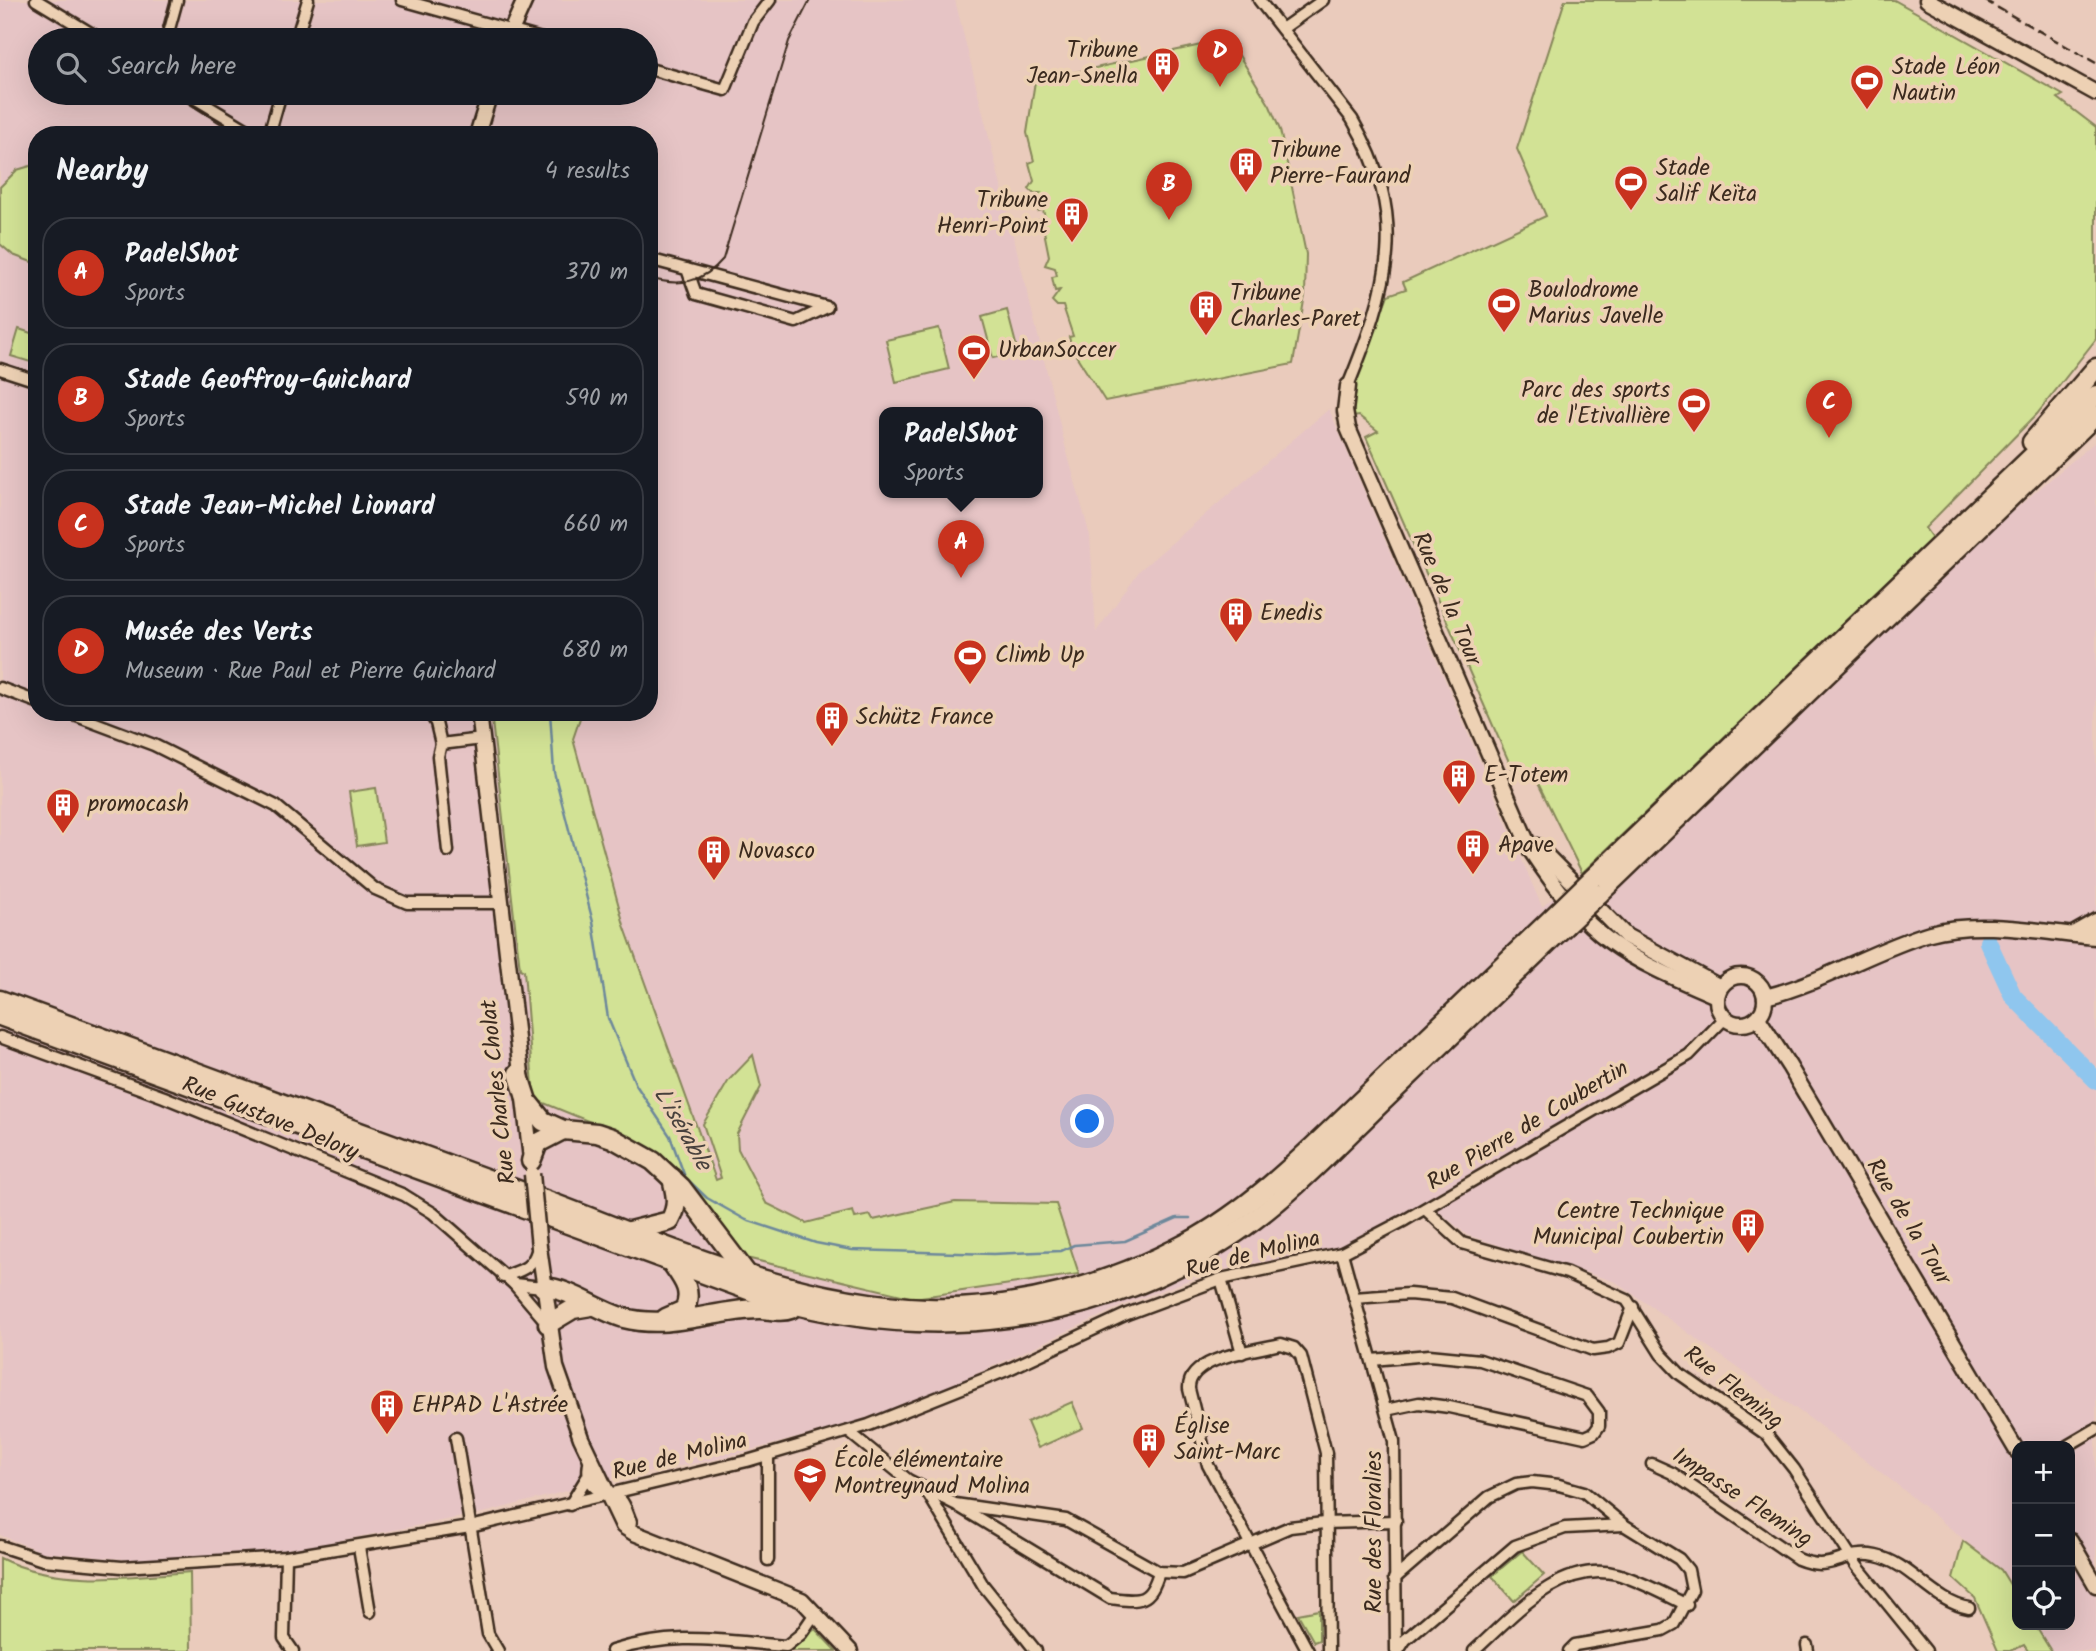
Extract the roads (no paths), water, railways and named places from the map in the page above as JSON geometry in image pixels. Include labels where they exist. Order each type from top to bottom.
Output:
[{"type":"highway","points":[[2010,477],[2018,458],[2096,368]]},
{"type":"highway","points":[[0,1016],[798,1306],[849,1317],[898,1323],[993,1321],[1080,1304],[1130,1288],[1167,1271],[1234,1234],[1286,1194],[2096,395]]},
{"type":"highway","points":[[1596,886],[2096,415]]},
{"type":"highway","points":[[2067,443],[2082,439],[2096,430]]},
{"type":"highway","points":[[0,1000],[747,1274],[851,1302],[929,1309],[995,1305],[1053,1295],[1126,1271],[1188,1242],[1251,1202],[1559,922]]},
{"type":"highway","points":[[518,1073],[534,1112],[543,1121],[564,1130],[597,1133],[625,1143],[672,1178],[739,1260],[747,1274]]},
{"type":"highway","points":[[531,1167],[538,1143],[564,1130]]},
{"type":"highway","points":[[628,1231],[670,1221],[677,1210],[672,1178]]},
{"type":"highway","points":[[657,1322],[676,1314],[688,1303],[687,1285],[671,1262]]},
{"type":"highway","points":[[543,1287],[555,1288],[591,1306],[630,1319],[657,1322],[757,1309],[787,1311],[798,1306]]},
{"type":"highway","points":[[548,1324],[573,1308],[591,1306]]},
{"type":"street","points":[[36,0],[82,28]]},
{"type":"street","points":[[169,28],[177,0]]},
{"type":"street","points":[[300,28],[308,0]]},
{"type":"street","points":[[402,0],[484,28]]},
{"type":"street","points":[[512,28],[525,0]]},
{"type":"street","points":[[658,71],[726,90],[753,22],[770,0]]},
{"type":"street","points":[[1259,0],[1352,119],[1364,139],[1386,203],[1389,223],[1385,281],[1348,386]]},
{"type":"street","points":[[1282,29],[1323,0]]},
{"type":"street","points":[[1927,0],[2092,92]]},
{"type":"street","points":[[206,105],[241,126]]},
{"type":"street","points":[[272,126],[278,105]]},
{"type":"street","points":[[480,126],[486,105]]},
{"type":"street","points":[[658,261],[688,269],[825,306],[827,307],[796,322],[696,294],[688,269]]},
{"type":"street","points":[[0,369],[28,378]]},
{"type":"street","name":"Rue de la Tour","points":[[1348,386],[1345,411],[1348,428],[1520,826],[1568,880],[1626,936],[1718,992]]},
{"type":"street","points":[[0,688],[28,699]]},
{"type":"street","points":[[90,721],[154,745],[276,806],[375,889],[397,899],[407,903],[502,903]]},
{"type":"street","points":[[435,721],[442,744],[438,756],[448,850]]},
{"type":"street","name":"Rue Charles Cholat","points":[[480,721],[548,1324],[556,1367],[590,1468],[610,1495],[621,1502],[634,1533],[789,1595],[816,1612]]},
{"type":"street","points":[[442,744],[482,739]]},
{"type":"street","points":[[2071,935],[2096,921]]},
{"type":"street","points":[[1765,998],[1791,991],[1888,948],[1931,933],[1967,928],[2096,937]]},
{"type":"street","points":[[1742,976],[1756,981],[1765,998],[1765,1005],[1758,1018],[1745,1025],[1724,1019],[1717,1006],[1718,992],[1728,979],[1742,976]]},
{"type":"street","name":"Rue de la Tour","points":[[1758,1018],[2012,1443]]},
{"type":"street","name":"Rue Pierre de Coubertin","points":[[1342,1253],[1425,1209],[1689,1055],[1724,1019]]},
{"type":"street","name":"Rue Gustave Delory","points":[[0,1037],[164,1097],[404,1195],[432,1213],[514,1284],[548,1324]]},
{"type":"street","points":[[1354,1298],[1409,1294],[1452,1298],[1592,1350],[1619,1343],[1633,1307],[1627,1300],[1567,1273],[1462,1243],[1425,1209]]},
{"type":"street","points":[[503,1277],[528,1267],[539,1247]]},
{"type":"street","name":"Rue de Molina","points":[[0,1546],[43,1560],[122,1567],[286,1557],[470,1527],[610,1495],[849,1432],[1007,1370],[1127,1314],[1221,1279],[1342,1253]]},
{"type":"street","name":"Rue des Floralies","points":[[1342,1253],[1394,1441],[1397,1651]]},
{"type":"street","points":[[1221,1279],[1242,1353]]},
{"type":"street","name":"Rue Gustave Delory","points":[[514,1284],[543,1287]]},
{"type":"street","name":"Rue Fleming","points":[[1633,1307],[1650,1339],[1679,1374],[1767,1435],[1794,1469],[1851,1557],[1885,1603],[1926,1651]]},
{"type":"street","points":[[1308,1651],[1208,1465],[1188,1381],[1200,1366],[1281,1344],[1294,1348],[1301,1356],[1326,1453],[1324,1523],[1328,1651]]},
{"type":"street","points":[[1372,1360],[1429,1355],[1480,1360],[1587,1396],[1599,1412],[1600,1420],[1594,1433],[1585,1437],[1449,1407],[1419,1403],[1386,1410]]},
{"type":"street","points":[[2075,1441],[2096,1429]]},
{"type":"street","points":[[849,1432],[875,1455],[927,1491],[955,1504],[1110,1598],[1138,1601],[1153,1591],[1159,1572]]},
{"type":"street","points":[[456,1438],[488,1633],[498,1651]]},
{"type":"street","points":[[768,1455],[768,1560]]},
{"type":"street","name":"Impasse Fleming","points":[[1652,1464],[1672,1473],[1798,1559],[1826,1566],[1851,1557],[1877,1556],[1953,1606],[1969,1608]]},
{"type":"street","points":[[570,1505],[590,1468]]},
{"type":"street","points":[[1394,1579],[1489,1497],[1516,1484],[1559,1485],[1584,1492],[1624,1525],[1660,1546],[1688,1570],[1692,1590],[1687,1605],[1674,1624],[1663,1630],[1576,1645],[1569,1651]]},
{"type":"street","points":[[927,1491],[983,1585],[1036,1651]]},
{"type":"street","points":[[955,1504],[1066,1520],[1159,1572],[1183,1573],[1290,1527],[1396,1521]]},
{"type":"street","points":[[1397,1651],[1405,1640],[1515,1546],[1565,1528],[1624,1525]]},
{"type":"street","points":[[359,1547],[370,1612]]},
{"type":"street","points":[[2075,1549],[2096,1585]]},
{"type":"street","points":[[286,1557],[284,1638],[293,1651]]},
{"type":"street","points":[[1474,1651],[1549,1586],[1592,1572],[1616,1574],[1687,1605]]},
{"type":"street","points":[[612,1651],[672,1638],[731,1638],[786,1646],[801,1634],[816,1612],[850,1651]]},
{"type":"waterway","name":"L'isérable","points":[[551,721],[554,772],[593,922],[608,1018],[636,1085],[670,1136],[685,1177],[707,1198],[746,1220],[816,1243],[852,1250],[993,1254],[1061,1251],[1074,1245],[1125,1241],[1177,1218],[1190,1218]]},
{"type":"waterway","points":[[1988,942],[2013,996],[2096,1080]]},
{"type":"tram line","points":[[164,28],[172,0]]},
{"type":"tram line","points":[[658,280],[690,281],[707,273],[723,259],[789,41],[810,0]]},
{"type":"tram line","points":[[191,105],[225,126]]},
{"type":"railway","points":[[1984,0],[2096,63]]},
{"type":"place","name":"Musée des Verts","points":[[1220,87]]},
{"type":"place","name":"Tribune Jean-Snella","points":[[1163,94]]},
{"type":"place","name":"Stade Léon Nautin","points":[[1867,111]]},
{"type":"place","name":"Tribune Pierre-Faurand","points":[[1246,194]]},
{"type":"place","name":"Stade Salif Keïta","points":[[1631,212]]},
{"type":"place","name":"Stade Geoffroy-Guichard","points":[[1169,220]]},
{"type":"place","name":"Tribune Henri-Point","points":[[1072,244]]},
{"type":"place","name":"Boulodrome Marius Javelle","points":[[1504,334]]},
{"type":"place","name":"Tribune Charles-Paret","points":[[1206,337]]},
{"type":"place","name":"UrbanSoccer","points":[[974,381]]},
{"type":"place","name":"Parc des sports de l'Etivallière","points":[[1694,434]]},
{"type":"place","name":"Stade Jean-Michel Lionard","points":[[1829,438]]},
{"type":"place","name":"PadelShot","points":[[961,578]]},
{"type":"place","name":"Enedis","points":[[1236,644]]},
{"type":"place","name":"Climb Up","points":[[970,686]]},
{"type":"place","name":"Schütz France","points":[[832,748]]},
{"type":"place","name":"E-Totem","points":[[1459,806]]},
{"type":"place","name":"promocash","points":[[63,835]]},
{"type":"place","name":"Apave","points":[[1473,876]]},
{"type":"place","name":"Novasco","points":[[714,882]]},
{"type":"place","name":"Centre Technique Municipal Coubertin","points":[[1748,1255]]},
{"type":"place","name":"EHPAD L'Astrée","points":[[387,1436]]},
{"type":"place","name":"Église Saint-Marc","points":[[1149,1470]]},
{"type":"place","name":"École élémentaire Montreynaud Molina","points":[[810,1504]]}]
